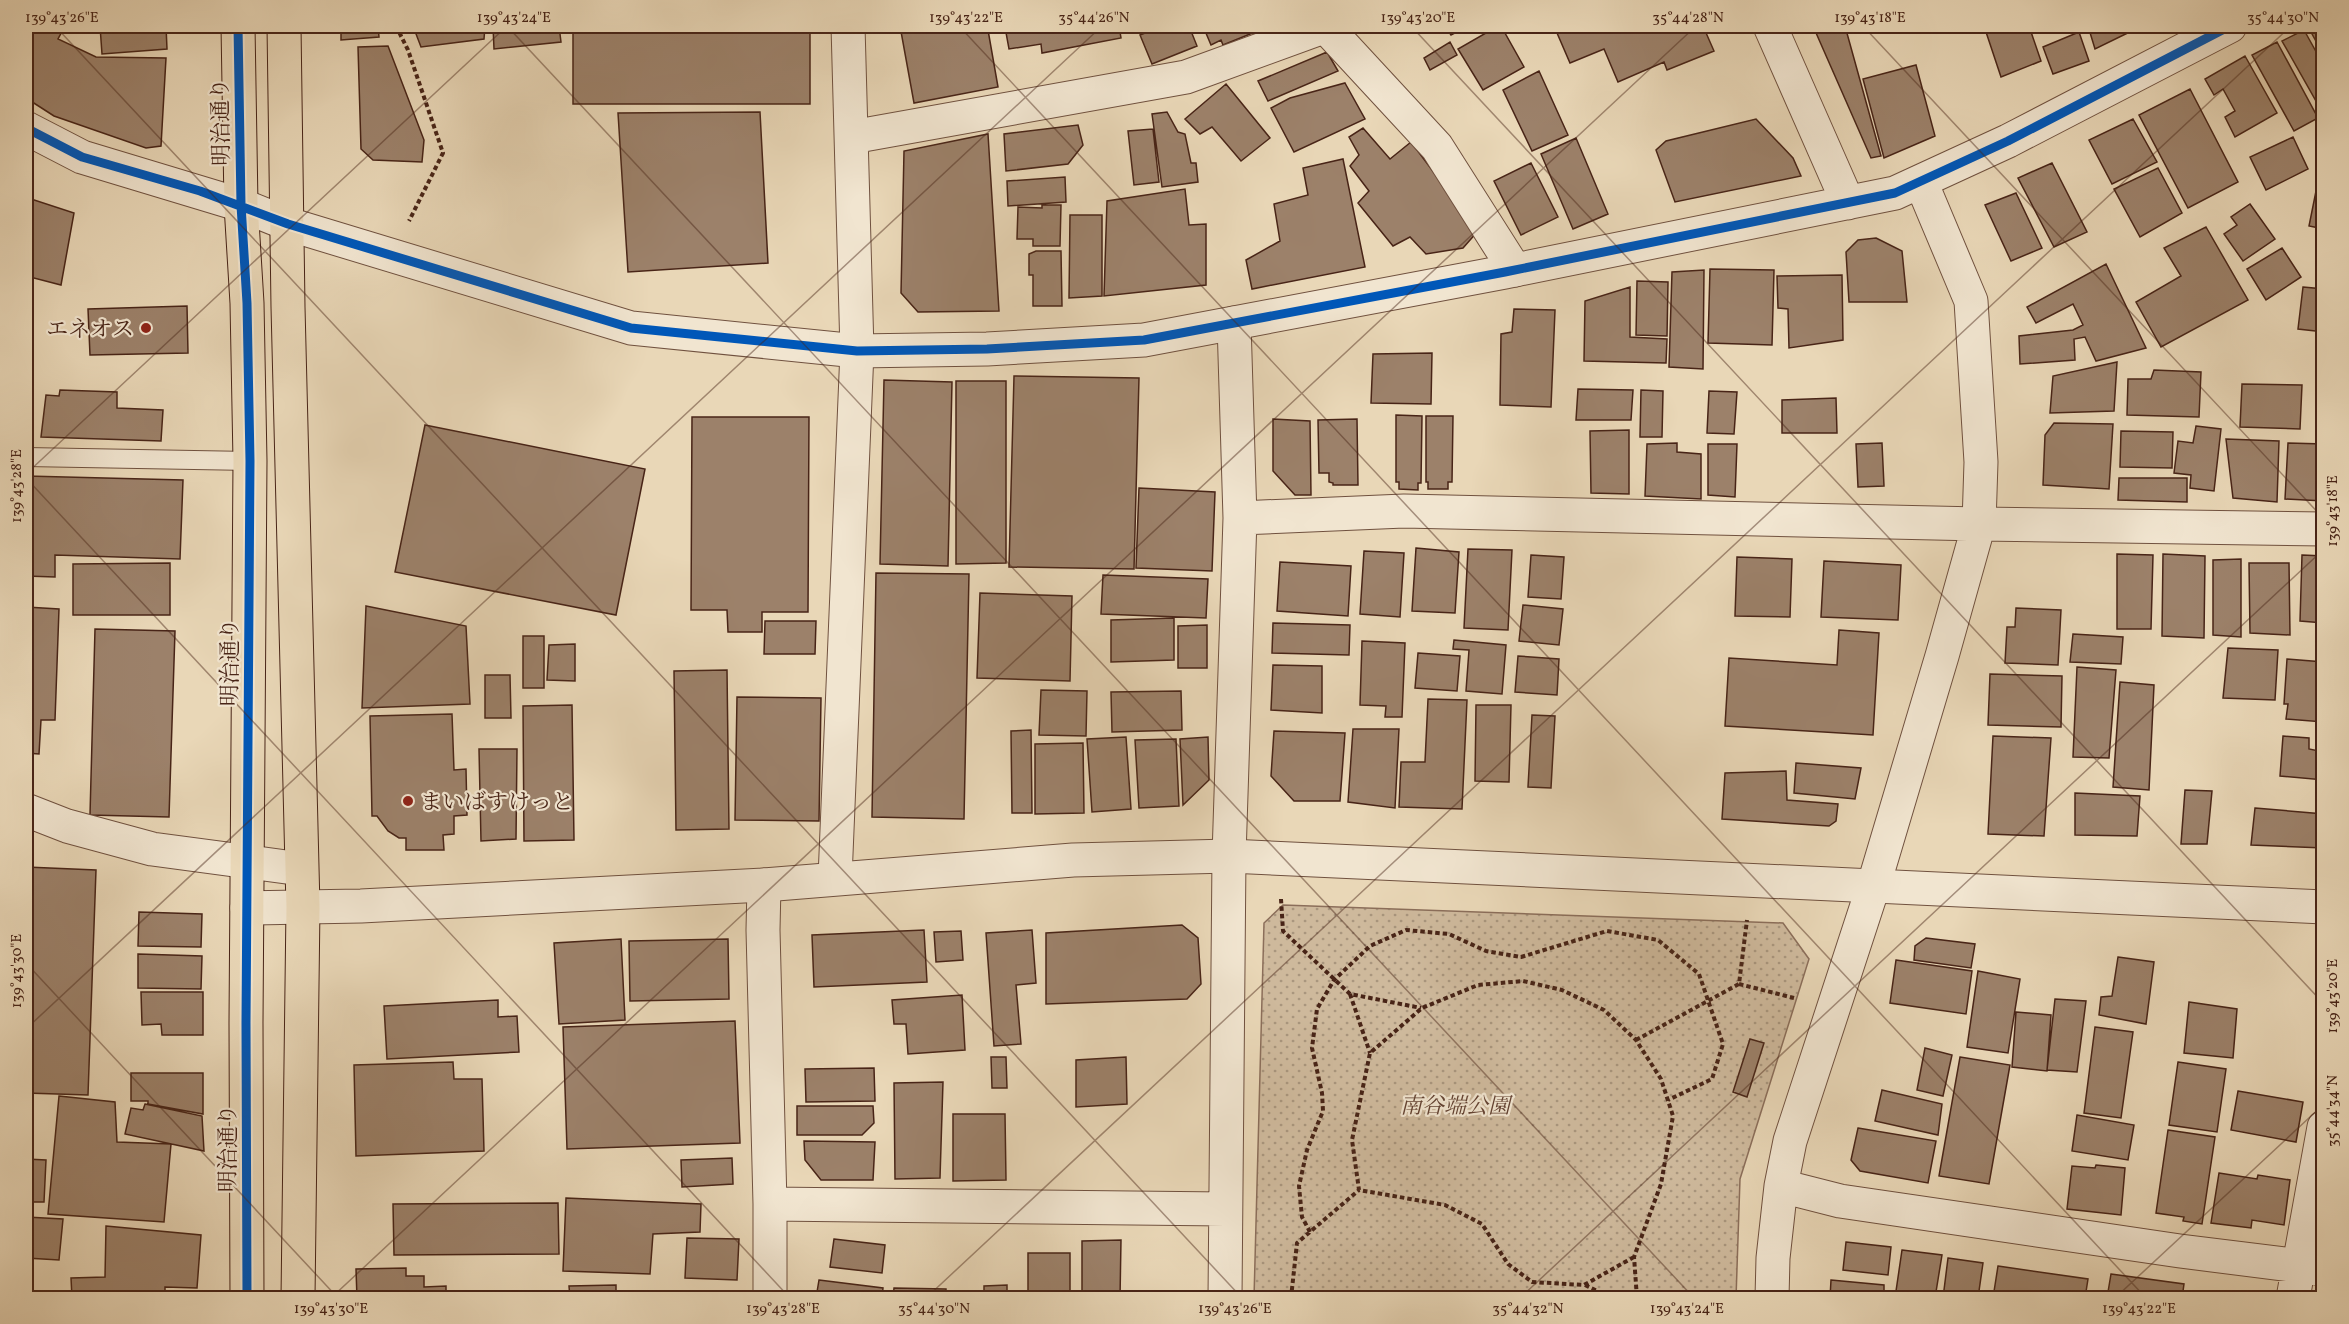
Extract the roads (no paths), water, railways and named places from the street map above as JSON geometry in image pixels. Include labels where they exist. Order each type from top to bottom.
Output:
[{"type":"main road","name":"明治通り","points":[[238,26],[240,205],[247,303],[250,461],[247,1299]]},
{"type":"main road","points":[[284,26],[303,907],[298,1299]]},
{"type":"street","points":[[835,878],[857,351],[848,26]]},
{"type":"street","points":[[852,137],[1186,78],[1325,26],[1437,147],[1515,270]]},
{"type":"street","points":[[1770,26],[1848,203]]},
{"type":"street","points":[[26,128],[82,157],[240,205],[288,224],[631,328],[857,351],[987,349],[1144,340],[1515,270],[1895,193],[2008,141],[2230,26]]},
{"type":"street","points":[[1772,1299],[1773,1258],[1781,1186],[1790,1141],[1874,885],[1979,524],[1981,462],[1971,301],[1921,182]]},
{"type":"street","points":[[1225,1299],[1229,856],[1240,518],[1234,323]]},
{"type":"street","points":[[1240,518],[1404,511],[2324,529]]},
{"type":"street","points":[[26,810],[67,826],[152,849],[301,869]]},
{"type":"street","points":[[247,908],[361,906],[764,885],[1073,860],[1229,856],[2324,907]]},
{"type":"street","points":[[764,885],[770,1299]]},
{"type":"street","points":[[1781,1186],[1840,1201],[2305,1278],[2324,1127]]},
{"type":"street","points":[[770,1204],[1225,1209]]},
{"type":"lane","points":[[26,457],[250,461]]},
{"type":"place","name":"エネオス","points":[[146,328]]},
{"type":"place","name":"まいばすけっと","points":[[408,801]]},
{"type":"park label","name":"南谷端公園","points":[[1455,1105]]}]
